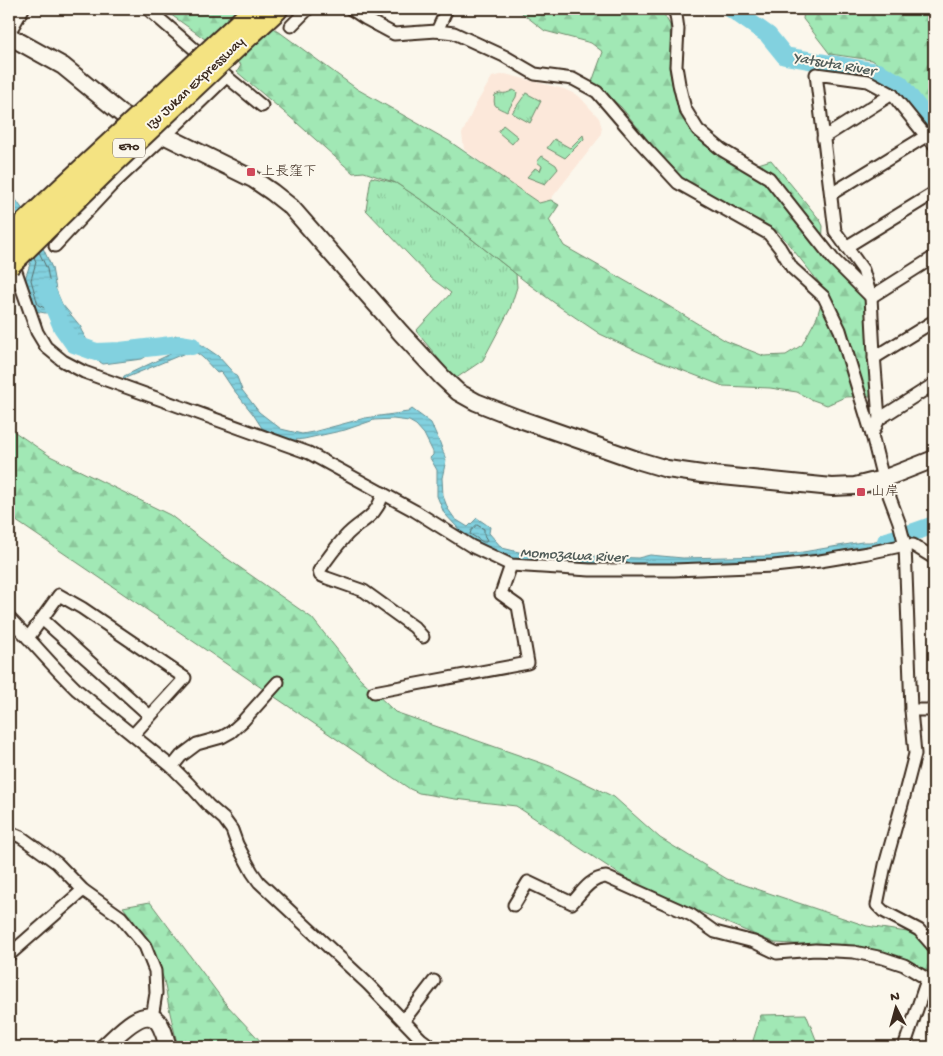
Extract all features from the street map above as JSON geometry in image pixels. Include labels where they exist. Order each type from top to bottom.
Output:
[{"type":"highway","name":"Izu Jukan Expressway","points":[[9,265],[245,29],[254,9]]},
{"type":"highway","name":"Izu Jukan Expressway","points":[[9,238],[106,148],[245,29],[277,9]]},
{"type":"highway","points":[[9,234],[42,206]]},
{"type":"street","points":[[23,9],[9,35],[62,66],[123,115],[253,180],[292,207],[442,377],[458,392],[476,402],[517,418],[667,469],[832,487],[855,486],[883,479],[934,459]]},
{"type":"street","points":[[148,9],[262,106]]},
{"type":"street","points":[[291,26],[308,9]]},
{"type":"street","points":[[351,9],[394,34],[437,31],[454,33],[504,56],[535,74],[574,79],[597,92],[678,183],[769,234],[792,268],[824,297],[840,330],[872,435],[883,479],[899,522],[905,545],[911,710],[915,754],[885,865],[877,905],[883,911],[919,930],[934,947]]},
{"type":"street","points":[[437,31],[447,9]]},
{"type":"street","points":[[674,9],[678,30],[676,66],[679,84],[685,109],[698,130],[722,150],[769,178],[833,259],[871,297]]},
{"type":"street","points":[[830,194],[930,140],[892,94],[868,81],[816,74],[823,138],[830,194],[835,231],[863,270],[871,297],[879,419],[872,435]]},
{"type":"street","points":[[55,246],[112,185],[226,77]]},
{"type":"street","points":[[823,138],[892,94]]},
{"type":"street","points":[[846,247],[934,193]]},
{"type":"street","points":[[9,251],[37,332],[46,347],[63,361],[84,372],[309,453],[415,511],[471,546],[511,565],[590,570],[674,570],[764,566],[820,561],[905,545],[913,545],[934,558]]},
{"type":"street","points":[[871,297],[934,257]]},
{"type":"street","points":[[874,358],[934,321]]},
{"type":"street","points":[[879,419],[934,384]]},
{"type":"street","points":[[383,493],[378,508],[347,535],[319,571],[320,575],[364,591],[414,627],[423,636]]},
{"type":"street","points":[[374,692],[528,663],[518,606],[501,594],[511,565]]},
{"type":"street","points":[[28,638],[60,594],[185,678],[133,735]]},
{"type":"street","points":[[9,618],[71,684],[172,767],[224,819],[232,830],[237,844],[259,882],[368,984],[421,1039],[432,1047]]},
{"type":"street","points":[[42,619],[150,716]]},
{"type":"street","points":[[172,767],[181,756],[197,744],[222,737],[231,732],[278,682]]},
{"type":"street","points":[[911,710],[934,710]]},
{"type":"street","points":[[9,832],[21,837],[57,863],[83,890],[121,917],[145,946],[155,971],[156,993],[152,1018]]},
{"type":"street","points":[[514,905],[528,882],[572,903],[590,882],[600,877],[606,877],[691,915],[715,932],[754,942],[777,953],[815,950],[854,952],[897,963],[931,981],[904,1047]]},
{"type":"street","points":[[9,955],[83,890]]},
{"type":"street","points":[[404,1020],[434,982]]},
{"type":"street","points":[[104,1047],[133,1021],[149,1016],[156,1019],[161,1027],[168,1047]]},
{"type":"shaded area","points":[[505,74],[564,89],[579,96],[599,118],[602,128],[600,137],[550,200],[540,203],[534,200],[508,183],[464,149],[462,134],[475,106],[492,77]]},
{"type":"green space","points":[[163,9],[248,9],[357,89],[449,141],[539,203],[551,200],[559,205],[549,220],[564,246],[726,341],[764,356],[786,355],[802,345],[817,317],[825,290],[779,232],[715,201],[679,176],[669,166],[621,107],[592,82],[603,52],[591,43],[545,31],[519,9],[661,9],[670,25],[671,56],[669,68],[674,93],[695,134],[742,169],[771,160],[820,220],[823,226],[822,249],[854,283],[867,302],[871,396],[845,397],[827,405],[797,392],[770,388],[723,386],[658,361],[600,334],[526,282],[429,205],[396,183],[364,172],[353,173],[237,72],[241,65]]},
{"type":"green space","points":[[804,9],[934,9],[934,116],[902,80],[872,60],[830,54],[803,19]]},
{"type":"green space","points":[[513,90],[517,92],[516,97],[507,112],[496,106],[494,102],[495,95]]},
{"type":"green space","points":[[526,93],[541,101],[530,123],[512,113]]},
{"type":"green space","points":[[503,125],[518,137],[512,144],[498,132]]},
{"type":"green space","points":[[583,135],[584,139],[565,158],[547,148],[554,139],[570,148]]},
{"type":"green space","points":[[542,156],[556,165],[558,169],[545,184],[527,177],[535,168],[540,171],[542,166],[537,162]]},
{"type":"green space","points":[[371,177],[396,183],[426,203],[516,274],[517,287],[510,309],[483,360],[455,379],[416,331],[451,293],[431,278],[366,210]]},
{"type":"green space","points":[[9,428],[50,456],[170,515],[222,555],[312,618],[359,677],[395,712],[550,766],[614,797],[660,838],[727,879],[867,926],[934,936],[934,975],[865,948],[775,943],[636,885],[516,806],[455,799],[419,793],[410,789],[9,516]]},
{"type":"green space","points":[[150,902],[226,1004],[266,1047],[178,1047],[164,980],[150,943],[123,907]]},
{"type":"green space","points":[[806,1014],[819,1047],[751,1047],[761,1015]]},
{"type":"water","points":[[9,190],[26,214],[43,248],[52,268],[56,290],[62,304],[81,327],[91,347],[102,355],[127,351],[148,351],[167,346],[172,342],[175,335],[202,345],[218,356],[237,377],[242,390],[259,412],[281,429],[302,434],[365,418],[408,412],[412,409],[431,423],[440,443],[446,460],[442,478],[443,496],[448,509],[455,519],[468,527],[477,518],[490,527],[489,533],[502,548],[523,553],[638,558],[650,555],[683,558],[768,556],[870,542],[934,528],[934,533],[873,547],[783,562],[622,564],[509,559],[484,549],[461,534],[444,513],[437,496],[437,470],[430,458],[433,452],[424,434],[416,425],[409,421],[393,419],[374,420],[345,430],[304,439],[286,439],[262,428],[223,374],[221,372],[217,373],[194,351],[123,379],[124,376],[181,349],[153,352],[142,359],[103,364],[85,346],[57,311],[45,313],[35,311],[25,279],[31,261],[9,217]]},
{"type":"waterway","name":"Yatsuta River","points":[[731,9],[768,35],[785,56],[878,72],[900,84],[934,125]]},
{"type":"waterway","name":"Momozawa River","points":[[46,289],[62,327],[74,344],[96,352],[180,344],[192,346]]},
{"type":"waterway","name":"Momozawa River","points":[[886,541],[934,525]]},
{"type":"place","name":"上長窪下","points":[[251,172]]},
{"type":"place","name":"山岸","points":[[861,492]]}]
